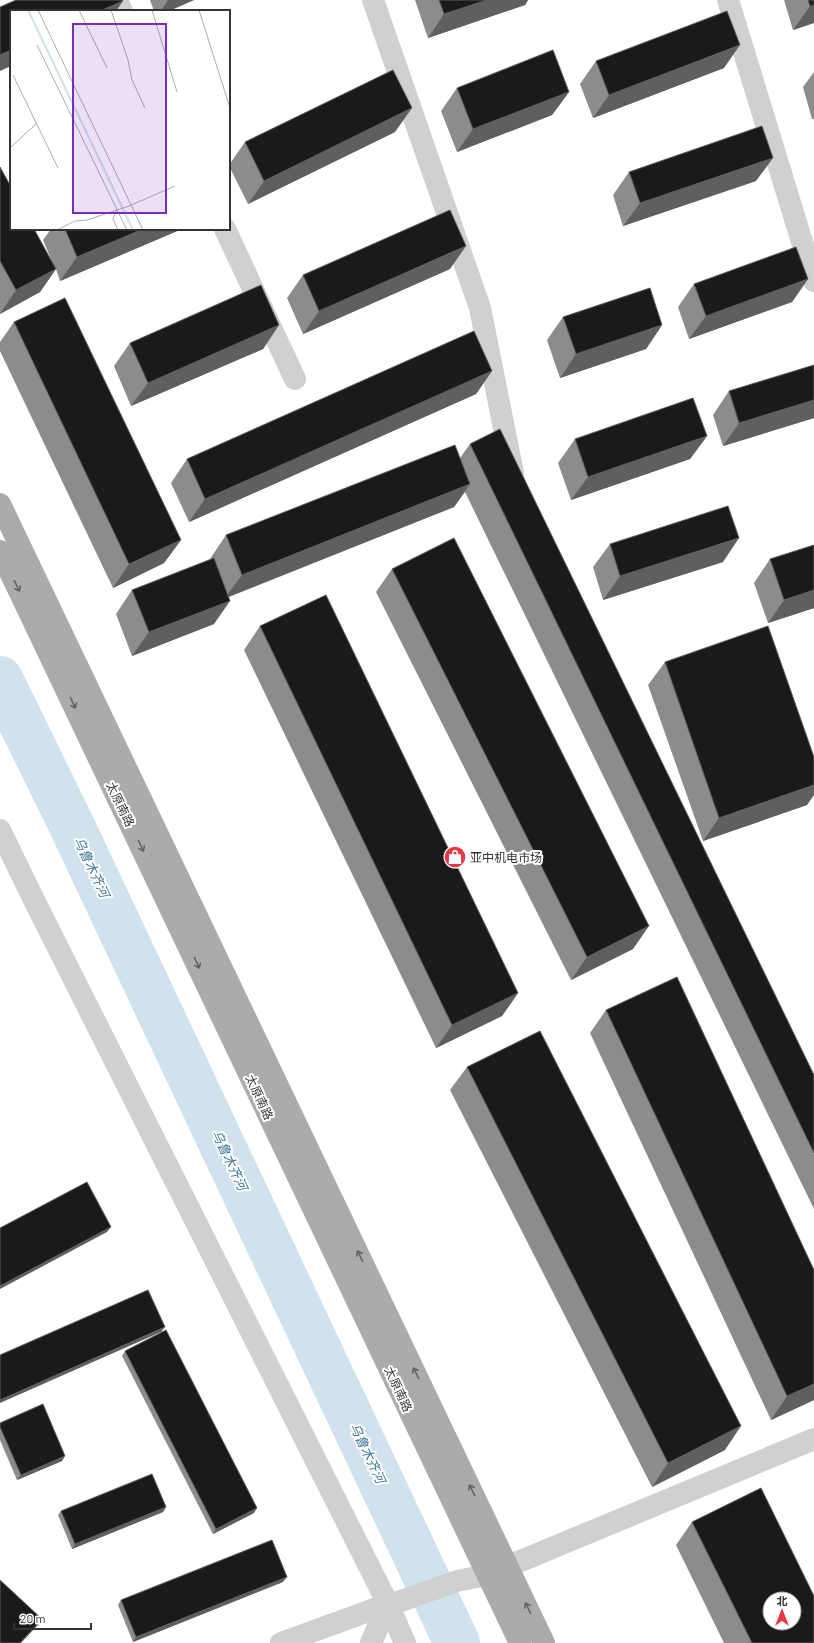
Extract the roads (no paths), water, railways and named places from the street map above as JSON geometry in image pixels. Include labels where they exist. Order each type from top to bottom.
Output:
[{"type":"main road","points":[[0,504],[544,1643]]},
{"type":"main road","name":"太原南路","points":[[0,551],[520,1643]]},
{"type":"street","points":[[117,0],[122,10]]},
{"type":"street","points":[[373,0],[480,308],[515,482],[518,489]]},
{"type":"street","points":[[728,0],[814,281]]},
{"type":"street","points":[[225,230],[295,379]]},
{"type":"street","points":[[0,830],[34,900],[394,1603],[405,1643]]},
{"type":"street","points":[[281,1643],[457,1581],[487,1575],[508,1567],[814,1439]]},
{"type":"street","points":[[371,1643],[394,1603]]},
{"type":"waterway","name":"乌鲁木齐河","points":[[0,679],[70,822],[457,1643]]},
{"type":"place","name":"亚中机电市场","points":[[455,857]]}]
